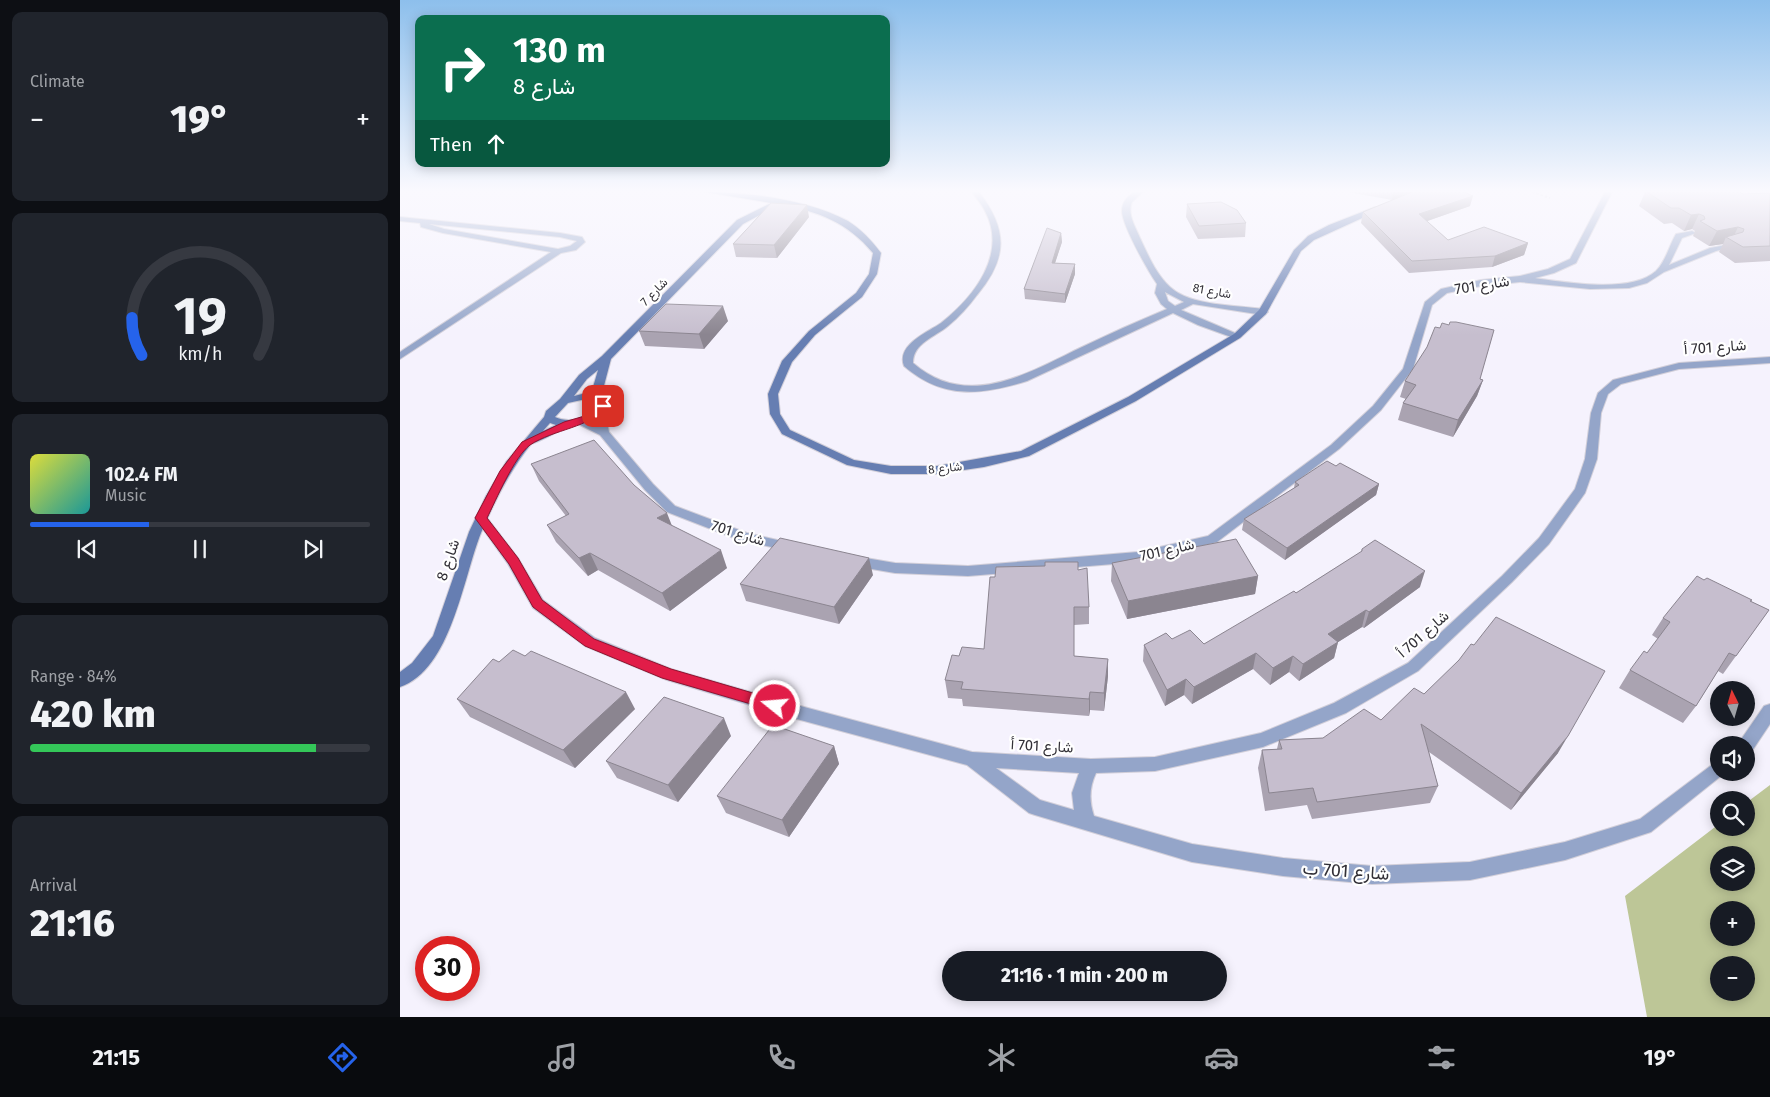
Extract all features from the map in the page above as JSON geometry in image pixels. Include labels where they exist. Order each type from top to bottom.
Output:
[{"type":"street","points":[[492,239],[558,251],[573,248],[580,244],[581,240],[578,239]]},
{"type":"street","name":"شارع 7","points":[[550,418],[550,412],[564,402],[583,377],[606,358],[723,239]]},
{"type":"street","name":"شارع 8","points":[[867,239],[876,253],[873,274],[859,294],[812,333],[787,361],[773,394],[775,414],[786,432],[850,463],[890,470],[937,470],[984,463],[1025,454],[1079,428],[1132,399],[1238,336],[1263,312],[1298,250],[1309,239]]},
{"type":"street","points":[[994,239],[997,254],[983,281],[946,323],[912,348],[907,356],[908,364],[925,380],[944,387],[960,389],[983,389],[1023,380],[1194,301]]},
{"type":"street","name":"شارع 81","points":[[1138,239],[1162,283],[1175,295],[1194,301],[1263,312]]},
{"type":"street","name":"شارع 701","points":[[839,558],[895,568],[968,571],[1138,557],[1212,539],[1335,447],[1378,408],[1408,369],[1428,304],[1444,291],[1480,283],[1520,279],[1550,271],[1573,260],[1584,239]]},
{"type":"street","points":[[1520,279],[1580,286],[1611,286],[1637,283],[1654,277],[1661,270],[1671,257],[1678,239]]},
{"type":"street","points":[[1661,270],[1721,246],[1731,246]]},
{"type":"street","points":[[400,356],[558,251]]},
{"type":"street","name":"شارع 81","points":[[1162,283],[1158,289],[1159,296],[1172,310],[1238,336]]},
{"type":"street","points":[[596,397],[606,358]]},
{"type":"street","name":"شارع 701 أ","points":[[972,759],[1091,766],[1155,764],[1263,740],[1340,708],[1413,667],[1507,579],[1544,541],[1581,490],[1592,459],[1596,413],[1603,393],[1617,382],[1680,366],[1770,360]]},
{"type":"street","points":[[550,418],[556,422],[568,424],[580,422],[600,412],[603,406],[602,401],[596,397],[575,398],[564,402]]},
{"type":"street","name":"شارع 701","points":[[600,412],[604,433]]},
{"type":"street","name":"شارع 8","points":[[400,681],[424,662],[439,643],[450,612],[457,581],[481,518],[506,471],[526,444],[550,418]]},
{"type":"street","name":"شارع 701","points":[[580,422],[604,433],[638,474],[671,509],[744,537],[805,551]]},
{"type":"street","name":"شارع 8","points":[[526,444],[568,424]]},
{"type":"street","points":[[481,518],[513,561],[538,604],[590,642],[676,676],[793,711],[972,759]]},
{"type":"street","points":[[1753,736],[1770,711]]},
{"type":"street","name":"شارع 701 ب","points":[[972,759],[1035,807],[1192,853],[1283,866],[1372,875],[1470,872],[1565,852],[1644,826],[1710,776]]},
{"type":"street","points":[[1087,822],[1080,803],[1082,783],[1091,766]]},
{"type":"green space","points":[[1770,785],[1770,1017],[1647,1017],[1625,896],[1710,831],[1710,836],[1755,836],[1755,796]]},
{"type":"building","points":[[737,239],[779,239],[774,245],[733,244]]},
{"type":"building","points":[[1043,239],[1059,239],[1052,263],[1075,264],[1065,294],[1024,289]]},
{"type":"building","points":[[1390,239],[1518,239],[1528,243],[1495,256],[1412,261]]},
{"type":"building","points":[[1730,239],[1770,239],[1770,246],[1743,247]]},
{"type":"building","points":[[666,304],[723,306],[699,334],[639,331]]},
{"type":"building","points":[[1450,322],[1494,330],[1480,379],[1483,380],[1458,420],[1403,403],[1416,385],[1405,381],[1427,347],[1435,327],[1440,328],[1442,323],[1449,325]]},
{"type":"building","points":[[594,440],[634,485],[667,513],[657,518],[721,550],[662,593],[590,553],[579,558],[547,525],[569,514],[531,464]]},
{"type":"building","points":[[1327,461],[1336,466],[1340,463],[1379,484],[1287,548],[1244,519],[1299,485],[1295,482]]},
{"type":"building","points":[[780,538],[869,558],[834,607],[740,584]]},
{"type":"building","points":[[1236,539],[1258,576],[1128,601],[1112,563]]},
{"type":"building","points":[[1375,540],[1425,571],[1369,612],[1366,610],[1328,634],[1338,642],[1303,664],[1293,656],[1273,668],[1256,653],[1194,687],[1186,679],[1167,690],[1144,645],[1166,633],[1172,639],[1190,630],[1204,644],[1294,591],[1296,593],[1362,551],[1362,549]]},
{"type":"building","points":[[1045,562],[1078,562],[1078,570],[1087,568],[1089,607],[1074,607],[1074,656],[1108,659],[1104,693],[1090,692],[1089,699],[961,689],[963,682],[945,680],[952,655],[959,656],[962,647],[984,649],[990,577],[995,577],[996,567],[1045,566]]},
{"type":"building","points":[[1697,576],[1704,580],[1707,578],[1769,610],[1736,656],[1729,653],[1696,706],[1630,670],[1644,651],[1647,653],[1670,622],[1663,618]]},
{"type":"building","points":[[1496,617],[1605,671],[1568,736],[1521,793],[1421,724],[1438,786],[1317,802],[1313,788],[1269,793],[1262,750],[1282,749],[1279,740],[1323,738],[1364,709],[1381,720],[1414,688],[1424,694],[1459,660],[1471,644],[1474,645]]},
{"type":"building","points":[[513,650],[525,656],[531,651],[626,692],[563,750],[457,699],[493,659],[499,662]]},
{"type":"building","points":[[664,697],[724,718],[668,785],[606,761]]},
{"type":"building","points":[[773,725],[834,746],[782,820],[717,796]]},
{"type":"route","points":[[603,406],[600,412],[592,417],[568,424],[526,444],[506,471],[481,518],[513,561],[538,604],[590,642],[667,674],[775,706]]}]
